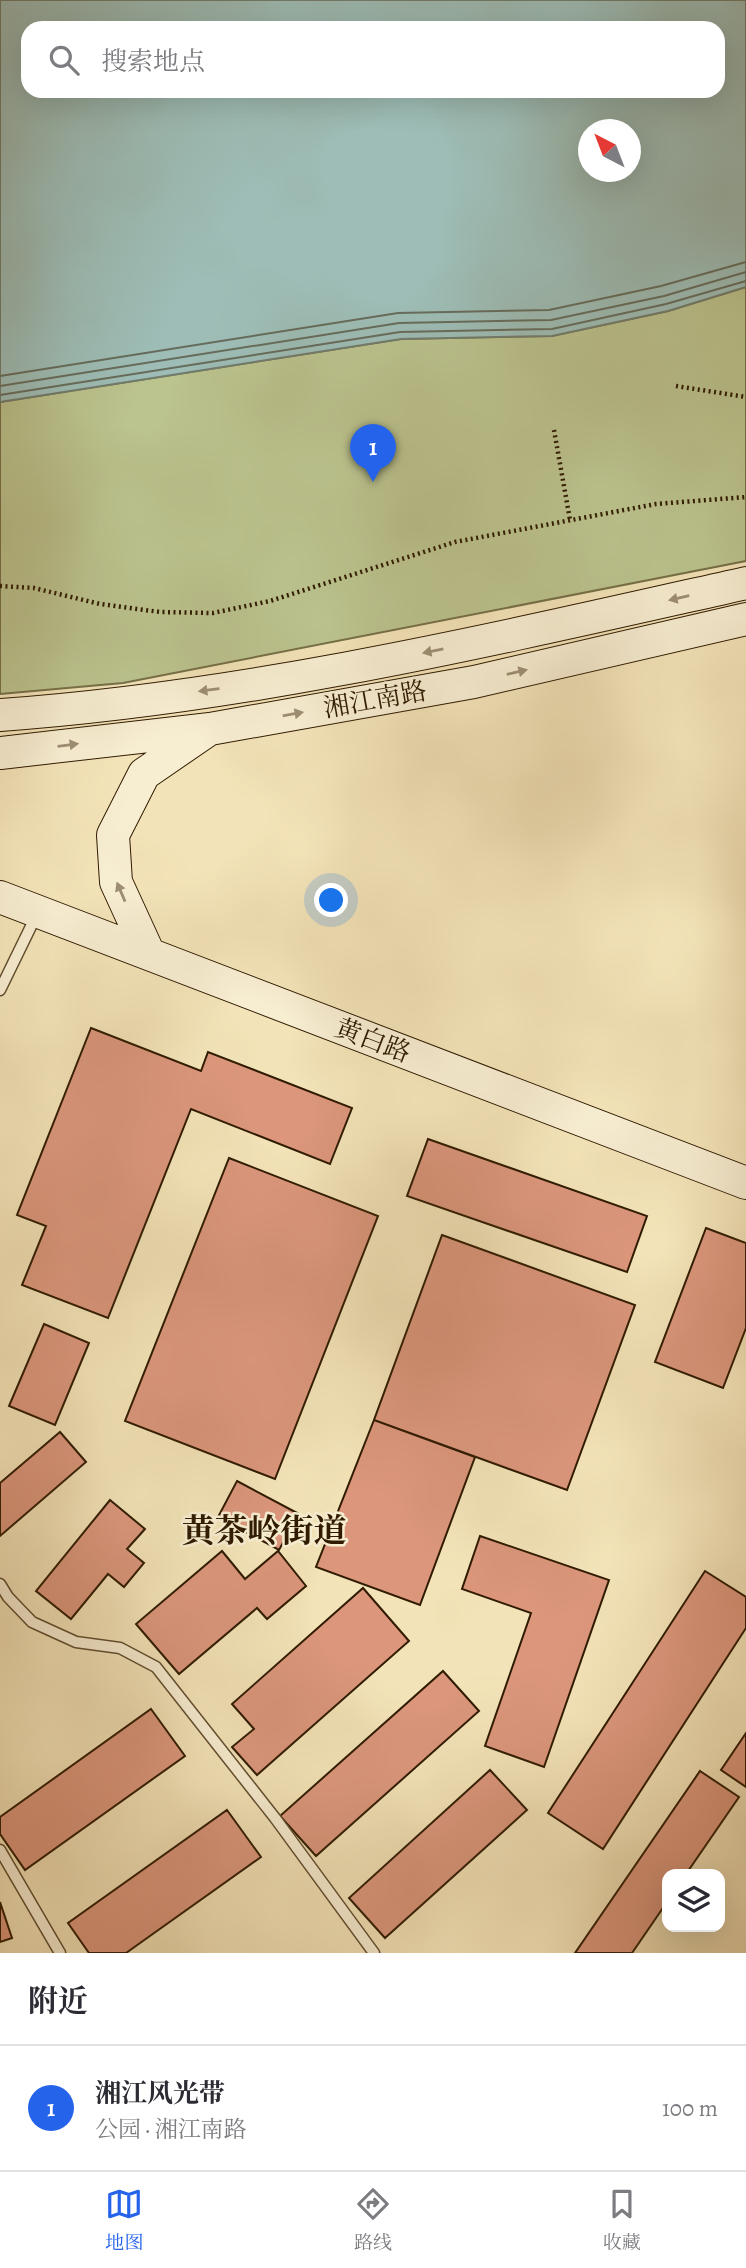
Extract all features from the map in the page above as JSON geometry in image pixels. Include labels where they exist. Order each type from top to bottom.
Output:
[{"type":"main road","name":"湘江南路","points":[[0,715],[270,682],[525,633],[746,583]]},
{"type":"main road","name":"湘江南路","points":[[0,753],[210,729],[474,682],[746,619]]},
{"type":"main road","points":[[149,954],[116,882],[113,835],[144,774],[210,729]]},
{"type":"main road","name":"黄白路","points":[[0,897],[746,1183]]},
{"type":"lane","points":[[0,990],[38,912]]},
{"type":"lane","points":[[0,1584],[8,1597],[32,1622],[76,1642],[120,1648],[156,1667],[275,1818],[374,1953]]},
{"type":"lane","points":[[0,1850],[60,1953]]},
{"type":"path","points":[[676,386],[746,397]]},
{"type":"path","points":[[554,430],[570,520]]},
{"type":"path","points":[[0,586],[34,587],[100,604],[136,609],[213,613],[270,601],[454,541],[656,504],[746,497]]},
{"type":"green space","points":[[746,287],[746,561],[123,683],[0,694],[0,402],[401,339],[552,336],[668,311]]},
{"type":"water","points":[[0,0],[746,0],[746,287],[668,311],[552,336],[401,339],[0,402]]},
{"type":"building","points":[[91,1028],[201,1071],[208,1052],[352,1108],[330,1164],[191,1109],[108,1318],[22,1285],[46,1226],[17,1215]]},
{"type":"building","points":[[428,1139],[647,1216],[627,1272],[407,1196]]},
{"type":"building","points":[[229,1158],[378,1216],[275,1479],[125,1421]]},
{"type":"building","points":[[706,1228],[746,1243],[746,1328],[723,1388],[655,1362]]},
{"type":"building","points":[[442,1235],[635,1305],[567,1490],[374,1420]]},
{"type":"building","points":[[44,1324],[89,1343],[55,1425],[9,1406]]},
{"type":"building","points":[[374,1420],[475,1457],[420,1605],[316,1567]]},
{"type":"building","points":[[60,1432],[86,1462],[0,1536],[0,1483]]},
{"type":"building","points":[[237,1481],[299,1514],[279,1550],[218,1517]]},
{"type":"building","points":[[110,1500],[145,1529],[127,1549],[144,1563],[124,1587],[108,1574],[71,1619],[36,1591]]},
{"type":"building","points":[[480,1536],[609,1580],[544,1767],[485,1746],[531,1613],[462,1589]]},
{"type":"building","points":[[222,1551],[245,1579],[278,1551],[306,1586],[267,1619],[257,1608],[179,1674],[136,1624]]},
{"type":"building","points":[[705,1571],[746,1597],[746,1628],[603,1849],[548,1813]]},
{"type":"building","points":[[363,1588],[409,1641],[257,1775],[232,1747],[254,1729],[232,1704]]},
{"type":"building","points":[[443,1671],[479,1711],[316,1856],[280,1816]]},
{"type":"building","points":[[151,1709],[185,1756],[25,1870],[0,1834],[0,1817]]},
{"type":"building","points":[[746,1733],[746,1787],[721,1770]]},
{"type":"building","points":[[490,1770],[527,1810],[385,1938],[349,1898]]},
{"type":"building","points":[[700,1771],[739,1797],[689,1869],[662,1869],[662,1909],[632,1953],[575,1953]]},
{"type":"building","points":[[227,1810],[261,1857],[126,1953],[89,1953],[68,1923]]},
{"type":"building","points":[[0,1902],[12,1938],[0,1942]]},
{"type":"place","name":"湘江风光带","points":[[373,482]]},
{"type":"district","name":"黄茶岭街道","points":[[264,1530]]}]
